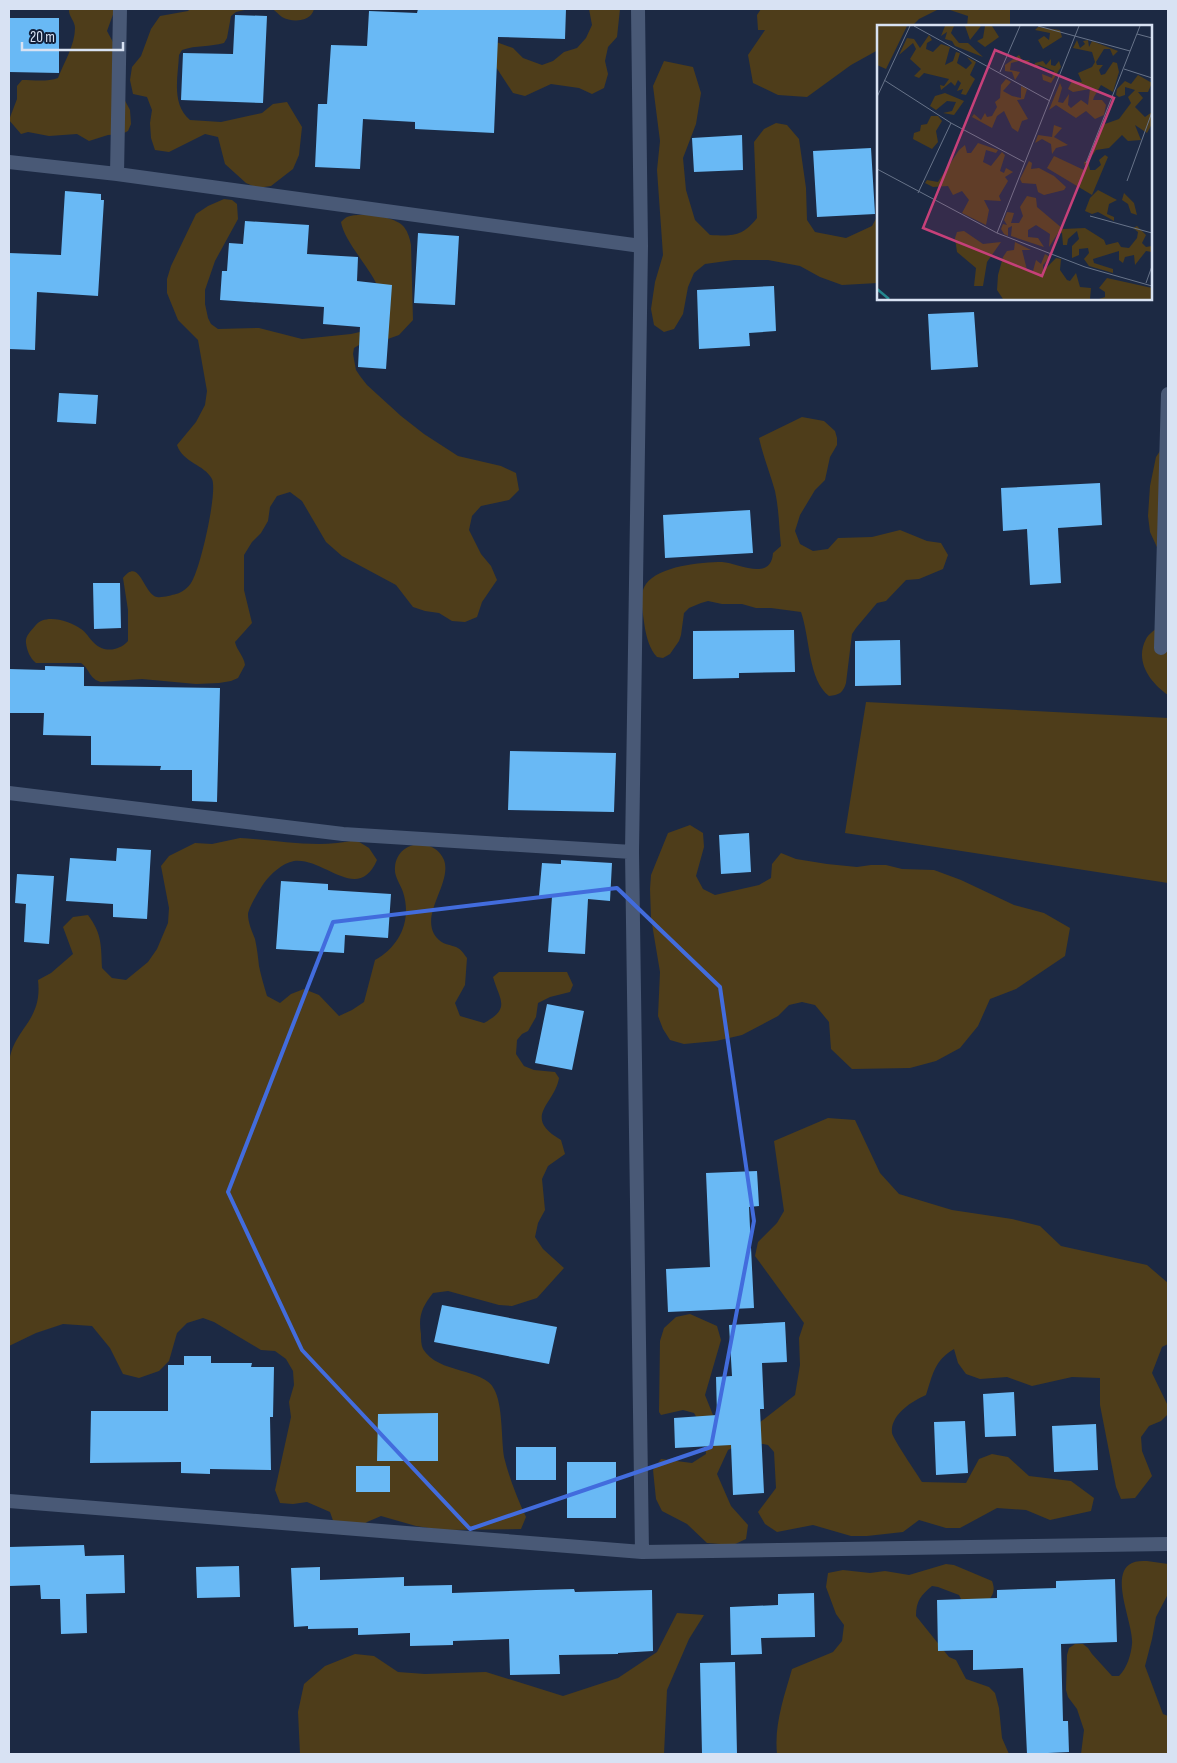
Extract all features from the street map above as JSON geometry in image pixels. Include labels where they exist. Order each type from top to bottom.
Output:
[{"type":"street","points":[[117,174],[120,9]]},
{"type":"street","points":[[638,9],[640,246],[632,852],[642,1552]]},
{"type":"street","points":[[9,162],[117,174],[640,246]]},
{"type":"street","points":[[1161,648],[1168,394]]},
{"type":"street","points":[[9,793],[343,834],[632,852]]},
{"type":"street","points":[[9,1501],[642,1552],[1168,1544]]},
{"type":"highlighted area","points":[[617,888],[720,987],[754,1221],[711,1447],[470,1529],[302,1350],[228,1192],[333,922]]},
{"type":"shaded area","points":[[69,9],[115,9],[107,31],[114,44],[123,97],[130,110],[131,124],[128,131],[122,134],[108,135],[89,141],[77,134],[49,136],[28,132],[21,134],[9,120],[17,99],[17,86],[22,80],[58,78],[75,34],[75,25]]},
{"type":"shaded area","points":[[190,9],[249,9],[236,12],[231,16],[227,38],[224,43],[182,50],[179,55],[177,90],[180,106],[190,120],[221,122],[262,113],[273,104],[287,102],[302,127],[299,155],[293,169],[271,186],[257,188],[246,183],[225,164],[218,137],[205,134],[169,152],[155,150],[151,138],[150,123],[152,110],[147,97],[133,94],[130,80],[132,67],[141,56],[151,29],[160,16]]},
{"type":"shaded area","points":[[272,9],[314,9],[309,17],[296,21],[282,17]]},
{"type":"shaded area","points":[[589,9],[620,9],[617,37],[608,47],[605,61],[608,74],[604,88],[592,94],[579,88],[551,84],[525,96],[513,93],[494,64],[488,39],[513,48],[523,58],[542,65],[553,61],[564,52],[577,48],[586,38],[592,25]]},
{"type":"shaded area","points":[[761,9],[939,9],[919,19],[913,25],[877,25],[877,51],[851,65],[807,97],[778,95],[753,83],[748,55],[765,30],[758,30],[757,15]]},
{"type":"shaded area","points":[[947,9],[1010,9],[1010,25],[967,25],[968,16]]},
{"type":"shaded area","points":[[664,61],[693,67],[701,93],[696,124],[683,158],[686,190],[695,220],[710,235],[731,235],[742,232],[757,218],[754,142],[764,129],[776,123],[787,125],[799,139],[806,188],[807,220],[815,232],[846,238],[872,226],[877,217],[877,283],[842,285],[820,277],[800,266],[768,260],[734,260],[705,264],[694,273],[688,287],[683,314],[674,329],[664,332],[654,325],[651,309],[655,282],[663,255],[657,170],[660,141],[653,86]]},
{"type":"shaded area","points":[[224,199],[232,200],[237,204],[238,219],[215,261],[205,290],[208,318],[211,324],[218,329],[259,328],[302,339],[351,334],[373,329],[378,303],[378,287],[349,241],[341,222],[347,217],[368,215],[393,220],[404,227],[411,245],[413,320],[399,335],[354,348],[353,354],[356,370],[367,385],[401,416],[424,434],[458,456],[501,466],[516,473],[519,490],[509,500],[481,506],[472,516],[469,530],[481,554],[491,566],[497,580],[482,602],[477,617],[465,622],[452,621],[439,613],[413,607],[396,585],[342,556],[326,542],[302,501],[290,492],[277,496],[270,507],[268,521],[244,555],[244,590],[252,623],[235,642],[245,665],[238,678],[219,683],[196,684],[142,679],[101,682],[94,679],[81,663],[36,663],[29,654],[26,638],[39,622],[45,620],[64,621],[76,626],[102,648],[116,649],[128,641],[128,610],[123,578],[129,572],[134,571],[138,574],[148,590],[157,597],[164,597],[182,591],[190,585],[195,576],[207,531],[213,499],[213,486],[212,479],[208,474],[184,456],[177,445],[196,422],[205,405],[207,391],[198,340],[178,320],[167,293],[167,279],[171,266],[196,214]]},
{"type":"shaded area","points":[[802,417],[824,421],[835,431],[837,445],[830,457],[825,480],[815,490],[800,515],[795,531],[800,544],[813,551],[828,549],[838,538],[872,537],[900,530],[927,541],[941,543],[948,555],[943,569],[919,579],[906,580],[886,601],[877,603],[852,634],[846,683],[842,691],[835,695],[829,696],[817,680],[810,657],[801,612],[756,608],[742,604],[722,604],[708,601],[701,603],[689,608],[684,613],[679,641],[670,654],[663,658],[657,657],[649,644],[640,598],[645,586],[652,578],[670,569],[703,563],[722,562],[760,569],[766,567],[771,562],[773,553],[781,546],[775,491],[759,438]]},
{"type":"shaded area","points":[[1164,445],[1162,558],[1150,532],[1148,516],[1150,486],[1156,457]]},
{"type":"shaded area","points":[[1157,628],[1168,630],[1168,695],[1150,678],[1143,664],[1142,656],[1146,639]]},
{"type":"shaded area","points":[[866,702],[1168,718],[1168,883],[845,833]]},
{"type":"shaded area","points":[[690,825],[703,833],[704,847],[696,876],[703,889],[715,895],[759,885],[771,878],[772,864],[781,853],[796,859],[827,864],[857,867],[886,865],[902,869],[934,870],[961,880],[1014,905],[1044,913],[1070,928],[1065,956],[1016,989],[990,999],[978,1026],[960,1048],[936,1061],[910,1068],[852,1069],[831,1049],[829,1022],[815,1005],[802,1002],[789,1005],[778,1016],[742,1035],[716,1041],[684,1044],[670,1040],[658,1016],[660,972],[651,918],[651,875],[668,833]]},
{"type":"shaded area","points":[[240,838],[312,844],[341,843],[356,840],[369,848],[377,860],[369,873],[360,878],[350,879],[317,865],[294,861],[281,866],[264,883],[250,907],[248,917],[255,939],[259,966],[267,996],[280,1003],[291,994],[304,989],[319,995],[339,1016],[364,1002],[375,960],[384,954],[397,940],[405,922],[405,902],[403,892],[396,877],[395,867],[397,858],[402,851],[416,844],[432,847],[439,852],[444,860],[444,878],[434,907],[431,925],[434,934],[439,940],[458,948],[467,958],[465,985],[455,1003],[460,1016],[484,1023],[498,1013],[501,1003],[493,977],[499,972],[567,972],[573,985],[570,992],[550,997],[538,1003],[536,1017],[528,1031],[517,1040],[516,1054],[524,1066],[534,1070],[555,1072],[559,1078],[542,1117],[543,1124],[549,1132],[561,1140],[565,1154],[548,1166],[542,1179],[545,1210],[538,1223],[535,1237],[543,1249],[564,1268],[537,1298],[512,1306],[499,1305],[448,1291],[433,1293],[424,1307],[420,1322],[422,1346],[430,1357],[449,1367],[481,1377],[489,1382],[494,1389],[499,1404],[504,1457],[526,1517],[521,1529],[442,1530],[416,1526],[381,1516],[367,1522],[356,1531],[343,1535],[337,1532],[330,1512],[307,1502],[280,1503],[275,1490],[291,1417],[289,1402],[294,1385],[293,1371],[286,1359],[275,1351],[261,1350],[214,1322],[203,1318],[187,1323],[177,1333],[169,1361],[159,1371],[139,1378],[123,1374],[110,1348],[92,1326],[63,1324],[36,1333],[9,1346],[9,1063],[16,1041],[36,1006],[38,980],[51,973],[73,954],[63,927],[73,917],[88,915],[98,934],[101,946],[102,968],[112,978],[126,980],[148,962],[157,949],[168,923],[169,908],[161,866],[169,856],[195,843],[212,844]]},
{"type":"shaded area","points":[[828,1118],[855,1120],[880,1173],[899,1194],[952,1210],[1012,1219],[1040,1226],[1061,1246],[1147,1265],[1168,1283],[1168,1344],[1162,1347],[1152,1373],[1168,1406],[1168,1414],[1161,1421],[1149,1426],[1141,1437],[1142,1451],[1152,1476],[1135,1498],[1121,1499],[1116,1487],[1100,1405],[1100,1378],[1072,1377],[1032,1386],[1007,1377],[980,1379],[966,1374],[958,1363],[954,1349],[938,1363],[926,1395],[914,1401],[903,1410],[894,1420],[892,1426],[893,1436],[922,1482],[966,1483],[979,1459],[992,1454],[1008,1457],[1029,1476],[1071,1481],[1094,1498],[1091,1511],[1050,1520],[1026,1510],[997,1508],[960,1528],[946,1528],[919,1520],[903,1532],[867,1536],[851,1536],[813,1525],[777,1532],[765,1524],[758,1512],[776,1488],[774,1452],[768,1445],[747,1441],[728,1450],[717,1474],[731,1506],[748,1525],[746,1539],[733,1545],[707,1543],[687,1524],[662,1511],[656,1499],[653,1470],[661,1459],[692,1463],[706,1454],[702,1427],[694,1413],[683,1410],[661,1415],[659,1412],[660,1341],[664,1328],[676,1317],[690,1314],[717,1326],[721,1340],[705,1395],[713,1415],[730,1425],[759,1423],[795,1395],[800,1365],[799,1338],[804,1323],[755,1256],[758,1242],[777,1223],[784,1211],[774,1141]]},
{"type":"shaded area","points":[[1147,1561],[1168,1564],[1168,1594],[1156,1617],[1145,1666],[1163,1714],[1168,1716],[1168,1754],[1081,1754],[1084,1730],[1077,1709],[1068,1697],[1066,1690],[1069,1648],[1075,1644],[1083,1644],[1112,1676],[1119,1676],[1128,1661],[1132,1644],[1132,1635],[1122,1588],[1122,1577],[1125,1569],[1132,1563]]},
{"type":"shaded area","points":[[946,1564],[954,1565],[992,1581],[994,1591],[991,1598],[977,1610],[962,1601],[959,1595],[932,1586],[920,1599],[916,1616],[949,1657],[956,1660],[966,1679],[989,1687],[995,1693],[999,1708],[1002,1738],[1009,1754],[777,1754],[778,1722],[792,1669],[833,1652],[842,1641],[844,1625],[836,1614],[826,1587],[828,1573],[843,1570],[870,1573],[885,1571],[909,1575]]},
{"type":"shaded area","points":[[677,1613],[704,1615],[689,1639],[667,1690],[664,1754],[300,1754],[298,1712],[304,1684],[325,1666],[355,1654],[374,1656],[398,1672],[425,1674],[486,1672],[563,1696],[618,1678],[657,1652]]},
{"type":"building","points":[[418,9],[566,9],[565,39],[498,37],[494,133],[415,129],[415,122],[363,119],[360,169],[315,167],[318,104],[327,104],[331,45],[367,46],[369,11],[417,13]]},
{"type":"building","points":[[235,15],[267,16],[263,103],[181,100],[183,53],[233,54]]},
{"type":"building","points":[[9,18],[59,18],[59,73],[9,72]]},
{"type":"building","points":[[742,135],[743,170],[694,172],[692,138]]},
{"type":"building","points":[[871,148],[875,214],[817,217],[813,151]]},
{"type":"building","points":[[65,191],[101,194],[101,200],[104,200],[98,296],[37,292],[35,350],[9,349],[9,253],[61,255]]},
{"type":"building","points":[[245,221],[309,225],[307,254],[358,257],[357,281],[392,285],[386,369],[358,367],[360,327],[323,324],[324,307],[220,300],[222,271],[227,271],[229,243],[243,244]]},
{"type":"building","points":[[418,233],[459,236],[455,305],[414,303]]},
{"type":"building","points":[[774,286],[776,331],[749,333],[750,346],[699,349],[697,290]]},
{"type":"building","points":[[974,312],[978,367],[931,370],[928,314]]},
{"type":"building","points":[[59,393],[98,395],[96,424],[57,422]]},
{"type":"building","points":[[1100,483],[1102,525],[1058,528],[1061,583],[1030,585],[1027,529],[1003,531],[1001,488]]},
{"type":"building","points":[[750,510],[753,553],[665,558],[663,515]]},
{"type":"building","points":[[93,583],[120,583],[121,628],[94,629]]},
{"type":"building","points":[[794,630],[795,672],[739,673],[739,678],[693,679],[693,631]]},
{"type":"building","points":[[900,640],[901,685],[855,686],[855,641]]},
{"type":"building","points":[[45,666],[84,667],[84,686],[220,688],[217,802],[192,801],[192,770],[160,770],[161,766],[91,765],[91,736],[43,735],[44,713],[9,713],[9,669],[45,670]]},
{"type":"building","points":[[510,751],[616,753],[614,812],[508,810]]},
{"type":"building","points":[[749,833],[751,872],[721,874],[719,835]]},
{"type":"building","points":[[117,848],[151,850],[147,919],[113,917],[113,904],[66,901],[70,858],[116,861]]},
{"type":"building","points":[[561,860],[612,863],[610,901],[588,899],[585,954],[548,952],[552,897],[539,896],[542,863],[561,864]]},
{"type":"building","points":[[17,874],[54,876],[49,944],[24,942],[26,904],[15,903]]},
{"type":"building","points":[[281,881],[328,884],[328,890],[391,894],[388,938],[345,935],[344,953],[276,949]]},
{"type":"building","points":[[547,1004],[584,1011],[572,1070],[535,1063]]},
{"type":"building","points":[[757,1171],[759,1206],[749,1207],[754,1308],[668,1312],[666,1269],[710,1267],[706,1173]]},
{"type":"building","points":[[442,1305],[557,1327],[549,1364],[434,1342]]},
{"type":"building","points":[[785,1322],[787,1362],[762,1363],[764,1409],[760,1409],[764,1493],[733,1495],[731,1445],[675,1448],[674,1418],[717,1415],[716,1377],[732,1376],[729,1325]]},
{"type":"building","points":[[184,1356],[211,1356],[211,1363],[252,1363],[251,1367],[274,1367],[273,1417],[270,1417],[271,1470],[210,1469],[210,1474],[181,1473],[181,1462],[90,1463],[91,1411],[168,1411],[168,1365],[184,1365]]},
{"type":"building","points":[[1014,1392],[1016,1436],[985,1437],[983,1394]]},
{"type":"building","points":[[438,1413],[438,1461],[377,1461],[378,1414]]},
{"type":"building","points":[[965,1421],[968,1473],[936,1475],[934,1422]]},
{"type":"building","points":[[1096,1424],[1098,1470],[1054,1472],[1052,1426]]},
{"type":"building","points":[[516,1447],[556,1447],[556,1480],[516,1480]]},
{"type":"building","points":[[567,1462],[616,1462],[616,1518],[567,1518]]},
{"type":"building","points":[[356,1466],[390,1466],[390,1492],[356,1492]]},
{"type":"building","points":[[84,1545],[85,1556],[124,1555],[125,1593],[86,1594],[87,1633],[61,1634],[60,1599],[41,1599],[40,1585],[9,1586],[9,1547]]},
{"type":"building","points":[[239,1566],[240,1597],[197,1598],[196,1567]]},
{"type":"building","points":[[320,1567],[320,1580],[404,1577],[404,1586],[452,1585],[452,1593],[574,1589],[575,1592],[652,1590],[653,1651],[618,1654],[559,1655],[560,1674],[510,1675],[509,1639],[453,1641],[453,1645],[410,1646],[410,1633],[358,1635],[358,1628],[308,1629],[308,1626],[294,1627],[291,1568]]},
{"type":"building","points":[[1115,1579],[1117,1642],[1061,1644],[1063,1721],[1068,1721],[1069,1752],[1027,1754],[1023,1668],[973,1670],[973,1650],[938,1651],[937,1600],[997,1598],[997,1590],[1056,1588],[1056,1581]]},
{"type":"building","points":[[814,1593],[815,1637],[761,1638],[762,1654],[731,1655],[730,1607],[778,1605],[778,1594]]},
{"type":"building","points":[[735,1662],[737,1754],[702,1754],[700,1663]]}]
